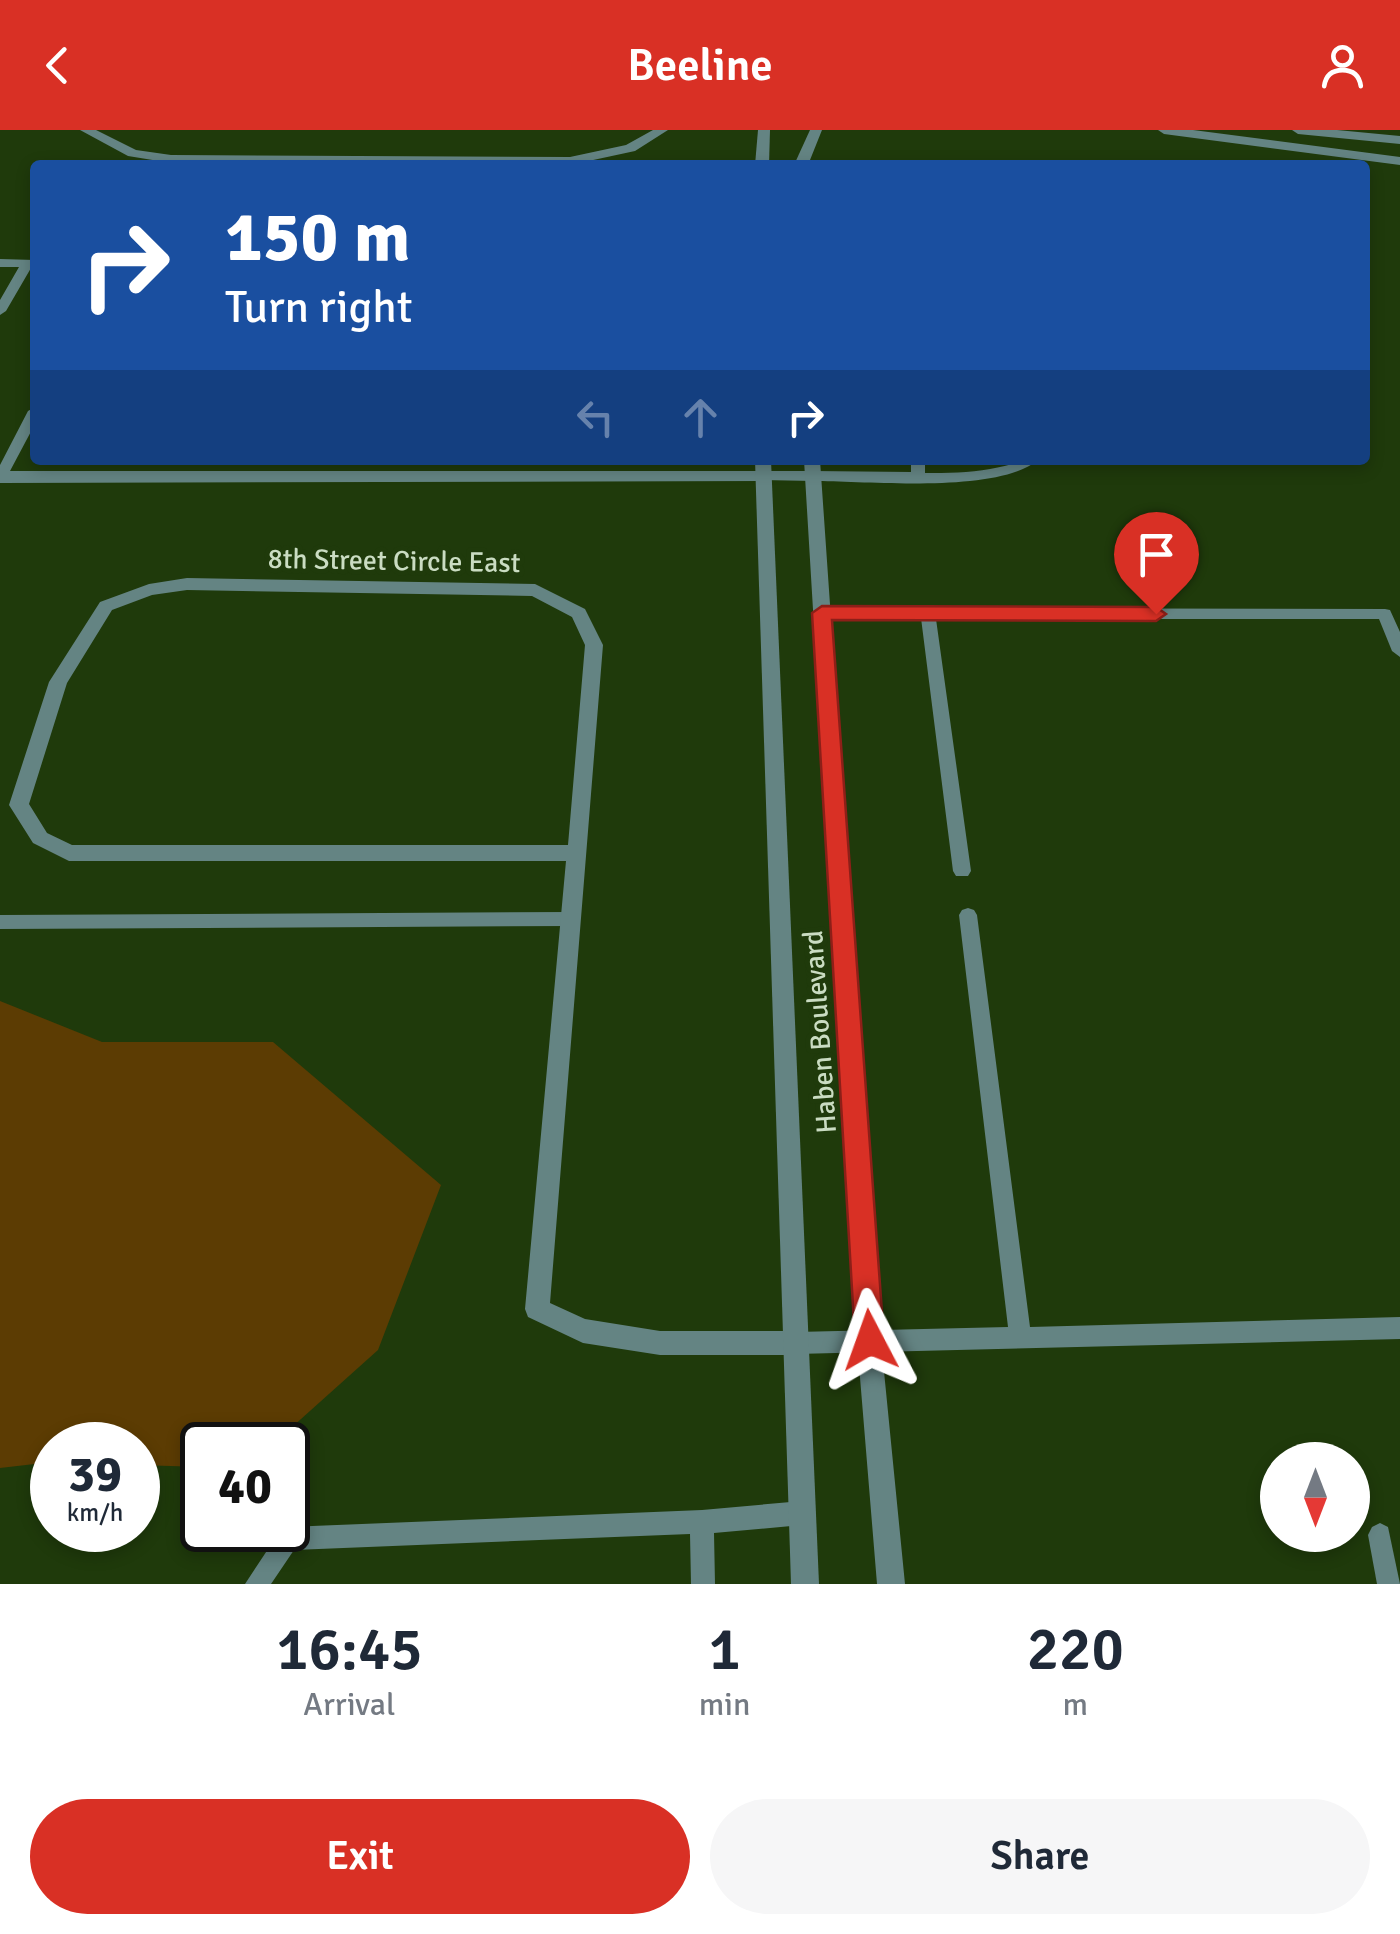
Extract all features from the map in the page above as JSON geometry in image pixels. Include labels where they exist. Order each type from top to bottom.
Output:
[{"type":"street","points":[[86,130],[133,153],[171,160]]},
{"type":"street","points":[[553,160],[598,158],[648,141],[662,130]]},
{"type":"street","points":[[762,160],[764,130]]},
{"type":"street","points":[[804,160],[816,130]]},
{"type":"street","points":[[1164,130],[1400,160]]},
{"type":"street","points":[[1298,130],[1400,140]]},
{"type":"street","points":[[762,468],[812,468]]},
{"type":"street","name":"Haben Boulevard","points":[[762,468],[805,1584]]},
{"type":"street","name":"Haben Boulevard","points":[[812,468],[870,1340],[891,1584]]},
{"type":"street","name":"8th Street Circle East","points":[[188,584],[535,590],[579,612],[594,645],[576,852],[70,852],[40,838],[18,805],[58,682],[106,606],[148,590],[188,584]]},
{"type":"street","points":[[576,852],[536,1309],[583,1332],[660,1343],[796,1343]]},
{"type":"lane","points":[[0,263],[30,264]]},
{"type":"lane","points":[[0,311],[30,266]]},
{"type":"lane","points":[[30,420],[1,477],[604,478],[762,468]]},
{"type":"lane","points":[[604,478],[605,465]]},
{"type":"lane","points":[[918,465],[918,477]]},
{"type":"lane","points":[[812,468],[971,478],[1022,465]]},
{"type":"lane","points":[[822,613],[1386,614],[1400,651]]},
{"type":"lane","points":[[928,613],[962,872]]},
{"type":"lane","points":[[968,915],[1020,1336]]},
{"type":"lane","points":[[0,922],[571,919]]},
{"type":"lane","points":[[796,1343],[1400,1328]]},
{"type":"lane","points":[[257,1584],[288,1539],[702,1522],[802,1513]]},
{"type":"lane","points":[[702,1522],[703,1584]]},
{"type":"lane","points":[[1380,1535],[1389,1584]]},
{"type":"shaded area","points":[[0,1001],[102,1042],[273,1042],[441,1185],[378,1350],[298,1422],[180,1422],[180,1466],[160,1466],[160,1422],[30,1422],[30,1465],[0,1468]]},
{"type":"route","points":[[870,1340],[822,613],[1156,614]]}]
